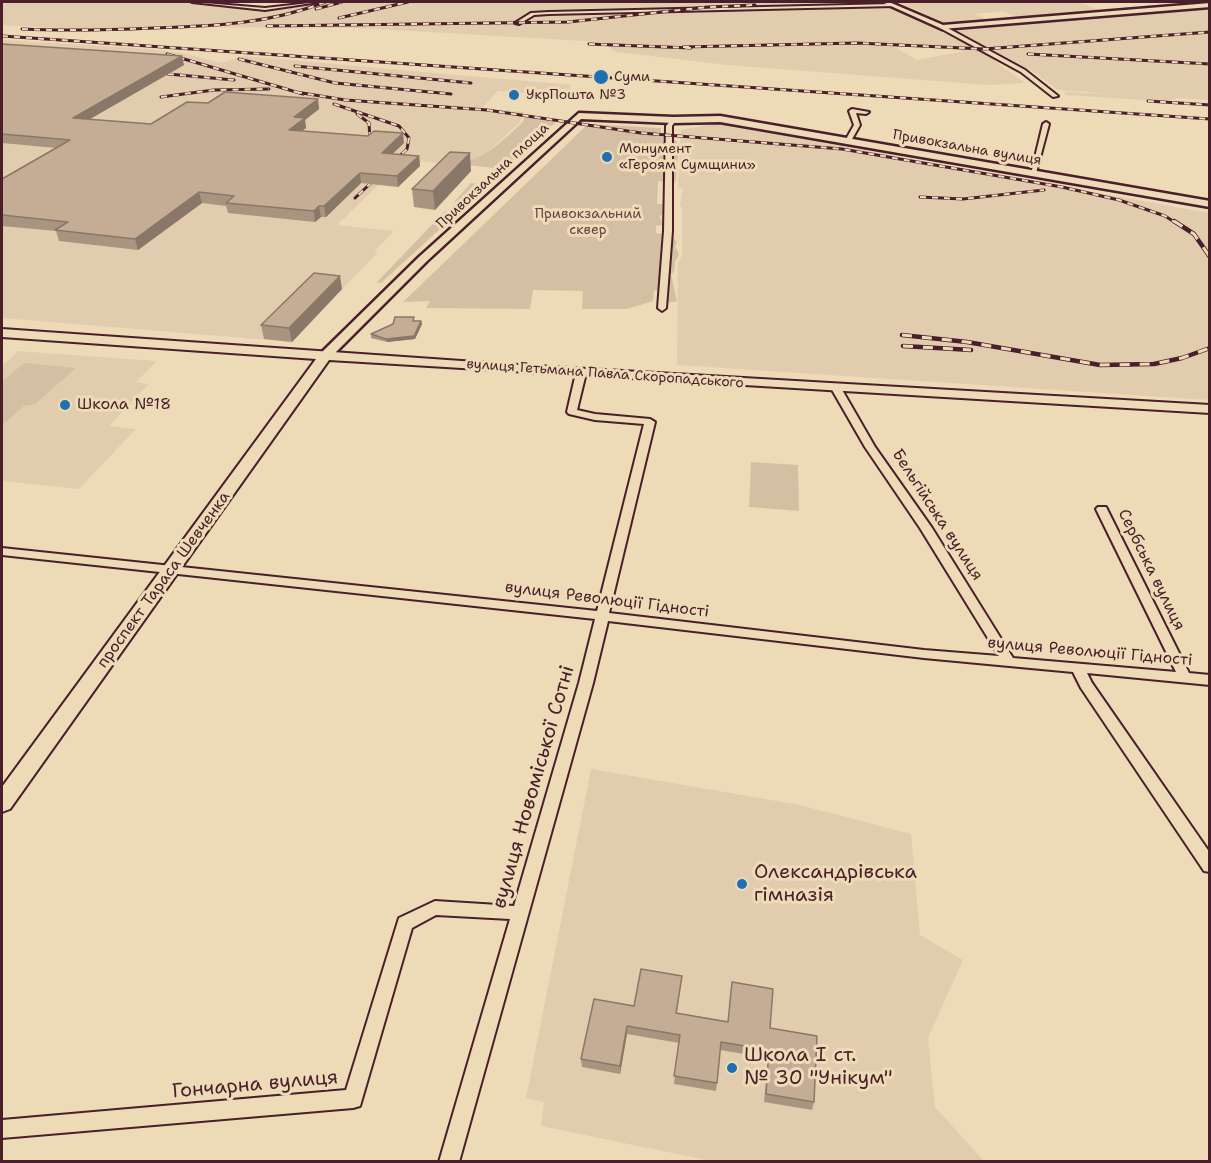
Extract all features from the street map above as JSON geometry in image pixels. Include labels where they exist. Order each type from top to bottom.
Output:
[{"type":"main road","points":[[889,3],[942,27],[1209,5]]},
{"type":"main road","name":"Привокзальна площа","points":[[326,356],[423,259],[576,117],[589,115],[720,120]]},
{"type":"main road","name":"Привокзальна вулиця","points":[[720,120],[1209,204]]},
{"type":"main road","name":"вулиця Гетьмана Павла Скоропадського","points":[[2,333],[581,373],[1209,409]]},
{"type":"main road","name":"проспект Тараса Шевченка","points":[[2,803],[326,356]]},
{"type":"street","points":[[194,2],[265,9],[316,2]]},
{"type":"street","points":[[517,23],[533,15],[549,13],[889,3]]},
{"type":"street","points":[[942,27],[1023,70],[1055,96]]},
{"type":"street","points":[[848,141],[857,125],[852,111],[866,112]]},
{"type":"street","points":[[662,308],[668,231],[669,126],[673,120]]},
{"type":"street","points":[[1033,172],[1046,124]]},
{"type":"street","name":"вулиця Новоміської Сотні","points":[[449,1161],[521,913],[603,616],[650,422],[596,417],[572,412],[581,373]]},
{"type":"street","name":"Бельгійська вулиця","points":[[836,388],[870,447],[926,528],[1009,662]]},
{"type":"street","name":"Сербська вулиця","points":[[1102,509],[1185,678]]},
{"type":"street","name":"вулиця Революції Гідності","points":[[2,551],[173,568],[1009,662],[1209,680]]},
{"type":"street","points":[[1078,668],[1086,685],[1209,866]]},
{"type":"street","name":"Гончарна вулиця","points":[[2,1129],[353,1099],[405,923],[435,908],[521,913]]},
{"type":"shaded area","points":[[2,2],[242,2],[237,5],[265,9],[317,2],[879,2],[983,52],[1025,83],[988,85],[727,65],[617,52],[601,42],[358,28],[163,27],[163,25],[123,29],[76,29],[2,25]],"holes":[[[898,45],[965,51],[917,60],[898,49]]]},
{"type":"shaded area","points":[[898,2],[1079,2],[1102,11],[1018,18],[1003,11],[975,14],[988,20],[946,23]]},
{"type":"shaded area","points":[[1209,8],[1209,100],[1175,98],[1176,100],[1141,100],[1066,95],[1064,92],[1115,94],[1058,90],[1032,71],[955,29]]},
{"type":"shaded area","points":[[2,40],[150,49],[182,53],[221,63],[244,56],[572,85],[567,91],[558,90],[553,95],[498,91],[482,108],[524,112],[519,123],[486,153],[472,160],[450,164],[404,160],[337,225],[394,231],[375,251],[378,252],[292,342],[2,318]]},
{"type":"shaded area","points":[[714,123],[1209,213],[1209,400],[677,365],[678,262],[682,258],[682,207],[680,207],[683,189],[678,187],[681,130]]},
{"type":"shaded area","name":"Школа №18","points":[[18,351],[157,361],[136,382],[149,384],[109,426],[136,429],[79,489],[2,481],[2,366]]},
{"type":"shaded area","name":"Школа І ст. № 30 \"Унікум\"","points":[[591,769],[800,805],[911,834],[920,935],[963,960],[928,1038],[935,1107],[984,1161],[711,1161],[541,1126],[544,1102],[526,1098]]},
{"type":"green space","points":[[525,117],[556,122],[504,169],[458,164],[477,158],[493,148],[522,123]]},
{"type":"green space","name":"Привокзальний сквер","points":[[588,124],[661,128],[661,137],[674,139],[679,144],[676,180],[672,184],[658,181],[657,204],[665,204],[666,213],[659,216],[664,225],[656,226],[656,233],[671,236],[677,242],[675,247],[679,254],[674,272],[671,274],[677,301],[667,303],[660,301],[657,299],[658,291],[654,290],[653,301],[627,309],[582,309],[583,291],[533,290],[530,309],[426,308],[430,301],[403,302]]},
{"type":"green space","points":[[471,183],[488,185],[381,283],[377,282],[445,211],[449,212],[458,203],[454,202]]},
{"type":"green space","points":[[24,363],[76,368],[35,404],[24,406],[2,425],[2,382]]},
{"type":"green space","points":[[751,462],[798,465],[799,511],[749,507]]},
{"type":"building","points":[[2,44],[182,56],[73,118],[151,124],[187,102],[208,103],[225,92],[318,99],[294,117],[305,118],[289,130],[368,136],[374,131],[403,133],[382,153],[419,156],[397,176],[360,173],[324,206],[319,206],[314,211],[226,203],[234,196],[199,192],[135,239],[55,230],[68,222],[2,215],[2,179],[70,140],[2,134]]},
{"type":"building","points":[[450,152],[470,153],[433,191],[412,189]]},
{"type":"building","points":[[314,273],[340,276],[289,328],[261,325]]},
{"type":"building","points":[[395,317],[414,317],[413,321],[421,321],[414,336],[386,339],[371,334],[393,324]]},
{"type":"building","points":[[641,969],[682,976],[676,1013],[728,1022],[732,982],[773,989],[770,1028],[817,1036],[814,1102],[766,1094],[769,1050],[721,1042],[717,1083],[674,1076],[680,1035],[627,1026],[620,1066],[581,1059],[594,999],[634,1006]]},
{"type":"railway","points":[[22,29],[104,30],[220,25],[283,15],[325,2]]},
{"type":"railway","points":[[316,9],[342,2]]},
{"type":"railway","points":[[339,18],[408,2]]},
{"type":"railway","points":[[267,26],[568,22],[708,7],[755,5]]},
{"type":"railway","points":[[683,47],[857,43],[984,49],[1210,32]]},
{"type":"railway","points":[[2,36],[1210,119]]},
{"type":"railway","points":[[589,44],[691,48]]},
{"type":"railway","points":[[167,54],[296,92]]},
{"type":"railway","points":[[1028,54],[1210,64]]},
{"type":"railway","points":[[239,59],[335,83],[451,94]]},
{"type":"railway","points":[[295,66],[471,83]]},
{"type":"railway","points":[[168,74],[234,80]]},
{"type":"railway","points":[[161,97],[214,90],[269,89]]},
{"type":"railway","points":[[296,92],[345,100],[487,110],[641,133],[842,149],[1062,187],[1119,200],[1165,216],[1176,223]]},
{"type":"railway","points":[[296,92],[303,94]]},
{"type":"railway","points":[[1148,101],[1210,105]]},
{"type":"railway","points":[[334,104],[399,126],[409,138],[407,149],[355,198]]},
{"type":"railway","points":[[357,114],[369,123],[370,140],[366,145]]},
{"type":"railway","points":[[920,197],[963,199],[1044,190]]},
{"type":"railway","points":[[1174,221],[1194,234],[1210,257]]},
{"type":"railway","points":[[902,335],[967,342],[1100,365],[1154,364],[1182,358],[1210,348]]},
{"type":"railway","points":[[903,346],[971,350]]},
{"type":"place","name":"Суми","points":[[601,77]]},
{"type":"place","name":"УкрПошта №3","points":[[514,95]]},
{"type":"place","name":"Монумент «Героям Сумщини»","points":[[607,157]]},
{"type":"place","name":"Школа №18","points":[[65,405]]},
{"type":"place","name":"Олександрівська гімназія","points":[[742,884]]},
{"type":"place","name":"Школа І ст. № 30 \"Унікум\"","points":[[732,1068]]}]
